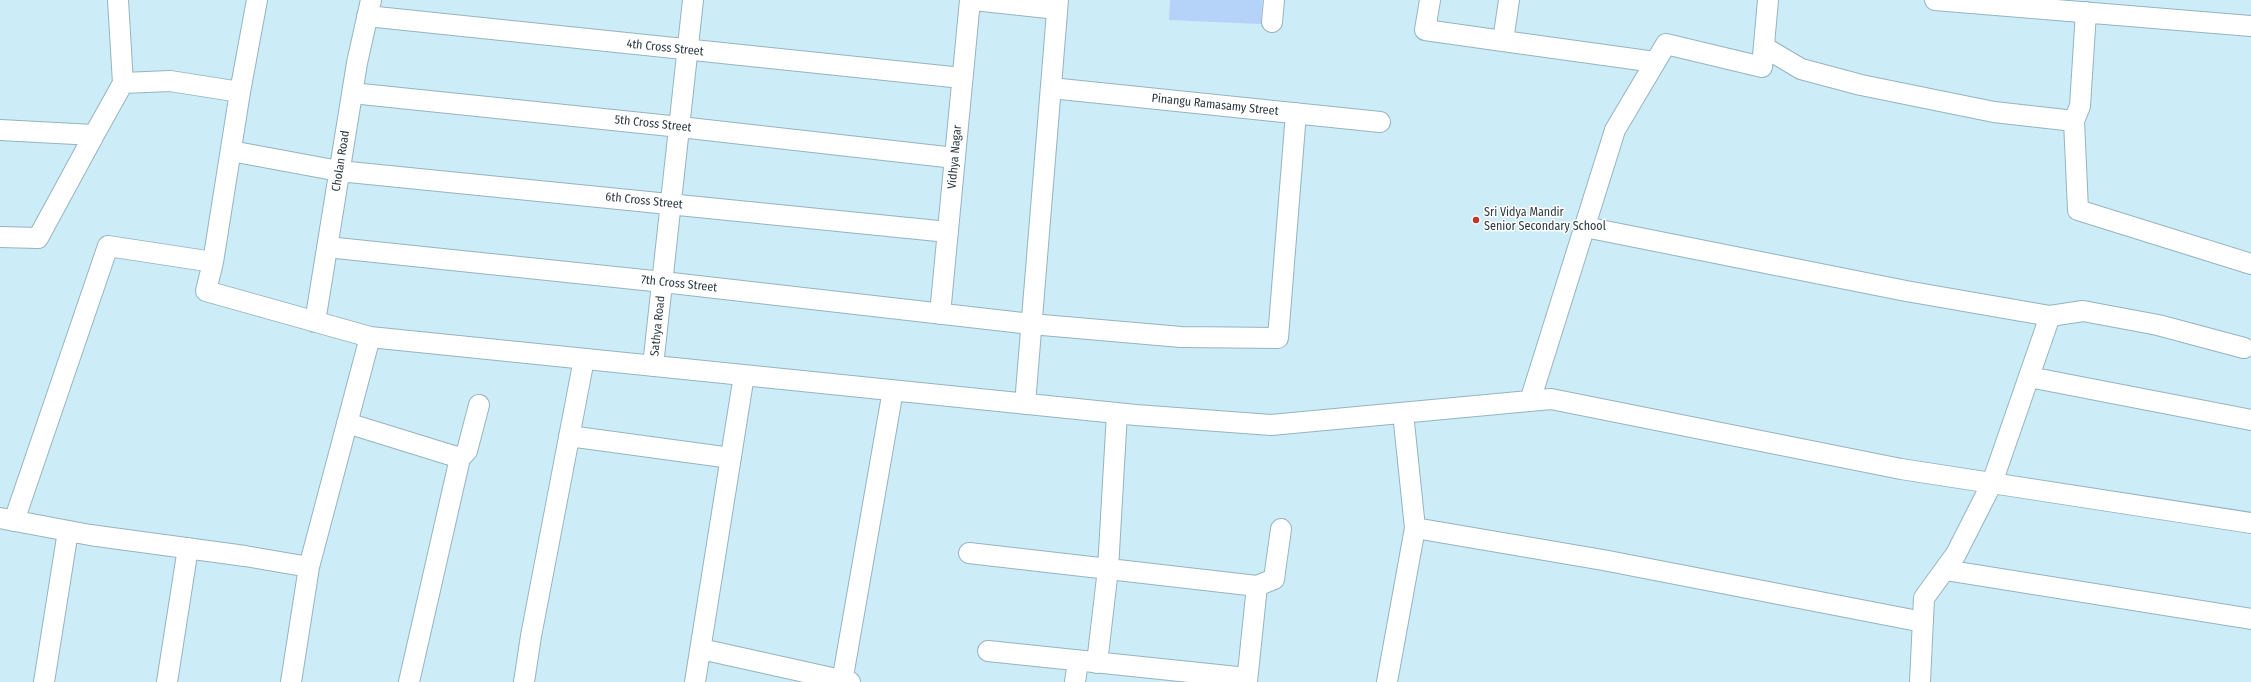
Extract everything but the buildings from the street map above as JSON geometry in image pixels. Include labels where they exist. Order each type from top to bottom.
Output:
[{"type":"street","points":[[0,237],[38,238],[123,83],[118,0]]},
{"type":"street","points":[[257,0],[240,92],[213,262],[206,291],[370,337],[1024,404],[1270,425],[1551,400],[1901,469],[2251,523]]},
{"type":"street","name":"Sathya Road","points":[[653,366],[693,0]]},
{"type":"street","name":"Vidhya Nagar","points":[[940,314],[970,0]]},
{"type":"street","points":[[974,0],[1058,5],[1024,404]]},
{"type":"street","points":[[1272,22],[1274,0]]},
{"type":"street","points":[[1430,0],[1426,30],[1655,62]]},
{"type":"street","points":[[1503,41],[1509,0]]},
{"type":"street","points":[[1530,402],[1615,130],[1655,62],[1666,44],[1762,67],[1768,0]]},
{"type":"street","points":[[1935,0],[2251,26]]},
{"type":"street","name":"4th Cross Street","points":[[369,8],[688,50],[962,78]]},
{"type":"street","name":"Cholan Road","points":[[315,322],[352,93],[369,8]]},
{"type":"street","points":[[2086,12],[2080,106],[2074,121],[2078,210],[2251,264]]},
{"type":"street","points":[[1764,46],[1801,69],[1861,85],[1994,112],[2074,121]]},
{"type":"street","points":[[123,83],[170,81],[240,92]]},
{"type":"street","name":"Pinangu Ramasamy Street","points":[[1051,88],[1380,122]]},
{"type":"street","name":"5th Cross Street","points":[[352,93],[680,127],[955,158]]},
{"type":"street","name":"7th Cross Street","points":[[327,247],[663,282],[1031,324],[1181,337],[1278,338],[1296,113]]},
{"type":"street","points":[[0,130],[94,136]]},
{"type":"street","name":"6th Cross Street","points":[[231,151],[339,171],[948,232]]},
{"type":"street","points":[[1585,227],[1906,291],[2050,316],[2083,311],[2158,325],[2244,348]]},
{"type":"street","points":[[213,262],[108,246],[7,519],[68,531],[309,567]]},
{"type":"street","points":[[1920,682],[1924,598],[1956,554],[1992,483],[2050,316]]},
{"type":"street","points":[[291,682],[309,567],[370,337]]},
{"type":"street","points":[[524,682],[530,636],[584,359]]},
{"type":"street","points":[[695,682],[744,375]]},
{"type":"street","points":[[2029,377],[2251,420]]},
{"type":"street","points":[[701,649],[845,682],[893,390]]},
{"type":"street","points":[[409,682],[460,458],[467,451],[479,405]]},
{"type":"street","points":[[1075,682],[1087,662],[1108,569],[1117,413]]},
{"type":"street","points":[[1386,682],[1415,528],[1403,413]]},
{"type":"street","points":[[347,423],[460,458]]},
{"type":"street","points":[[569,436],[731,458]]},
{"type":"street","points":[[1415,528],[1603,560],[1923,622]]},
{"type":"street","points":[[969,553],[1256,586],[1274,579],[1281,529]]},
{"type":"street","points":[[44,682],[68,531]]},
{"type":"street","points":[[167,682],[188,548]]},
{"type":"street","points":[[1945,570],[2251,619]]},
{"type":"street","points":[[988,651],[1247,680],[1256,586]]},
{"type":"place","name":"Sri Vidya Mandir Senior Secondary School","points":[[1476,220]]}]
